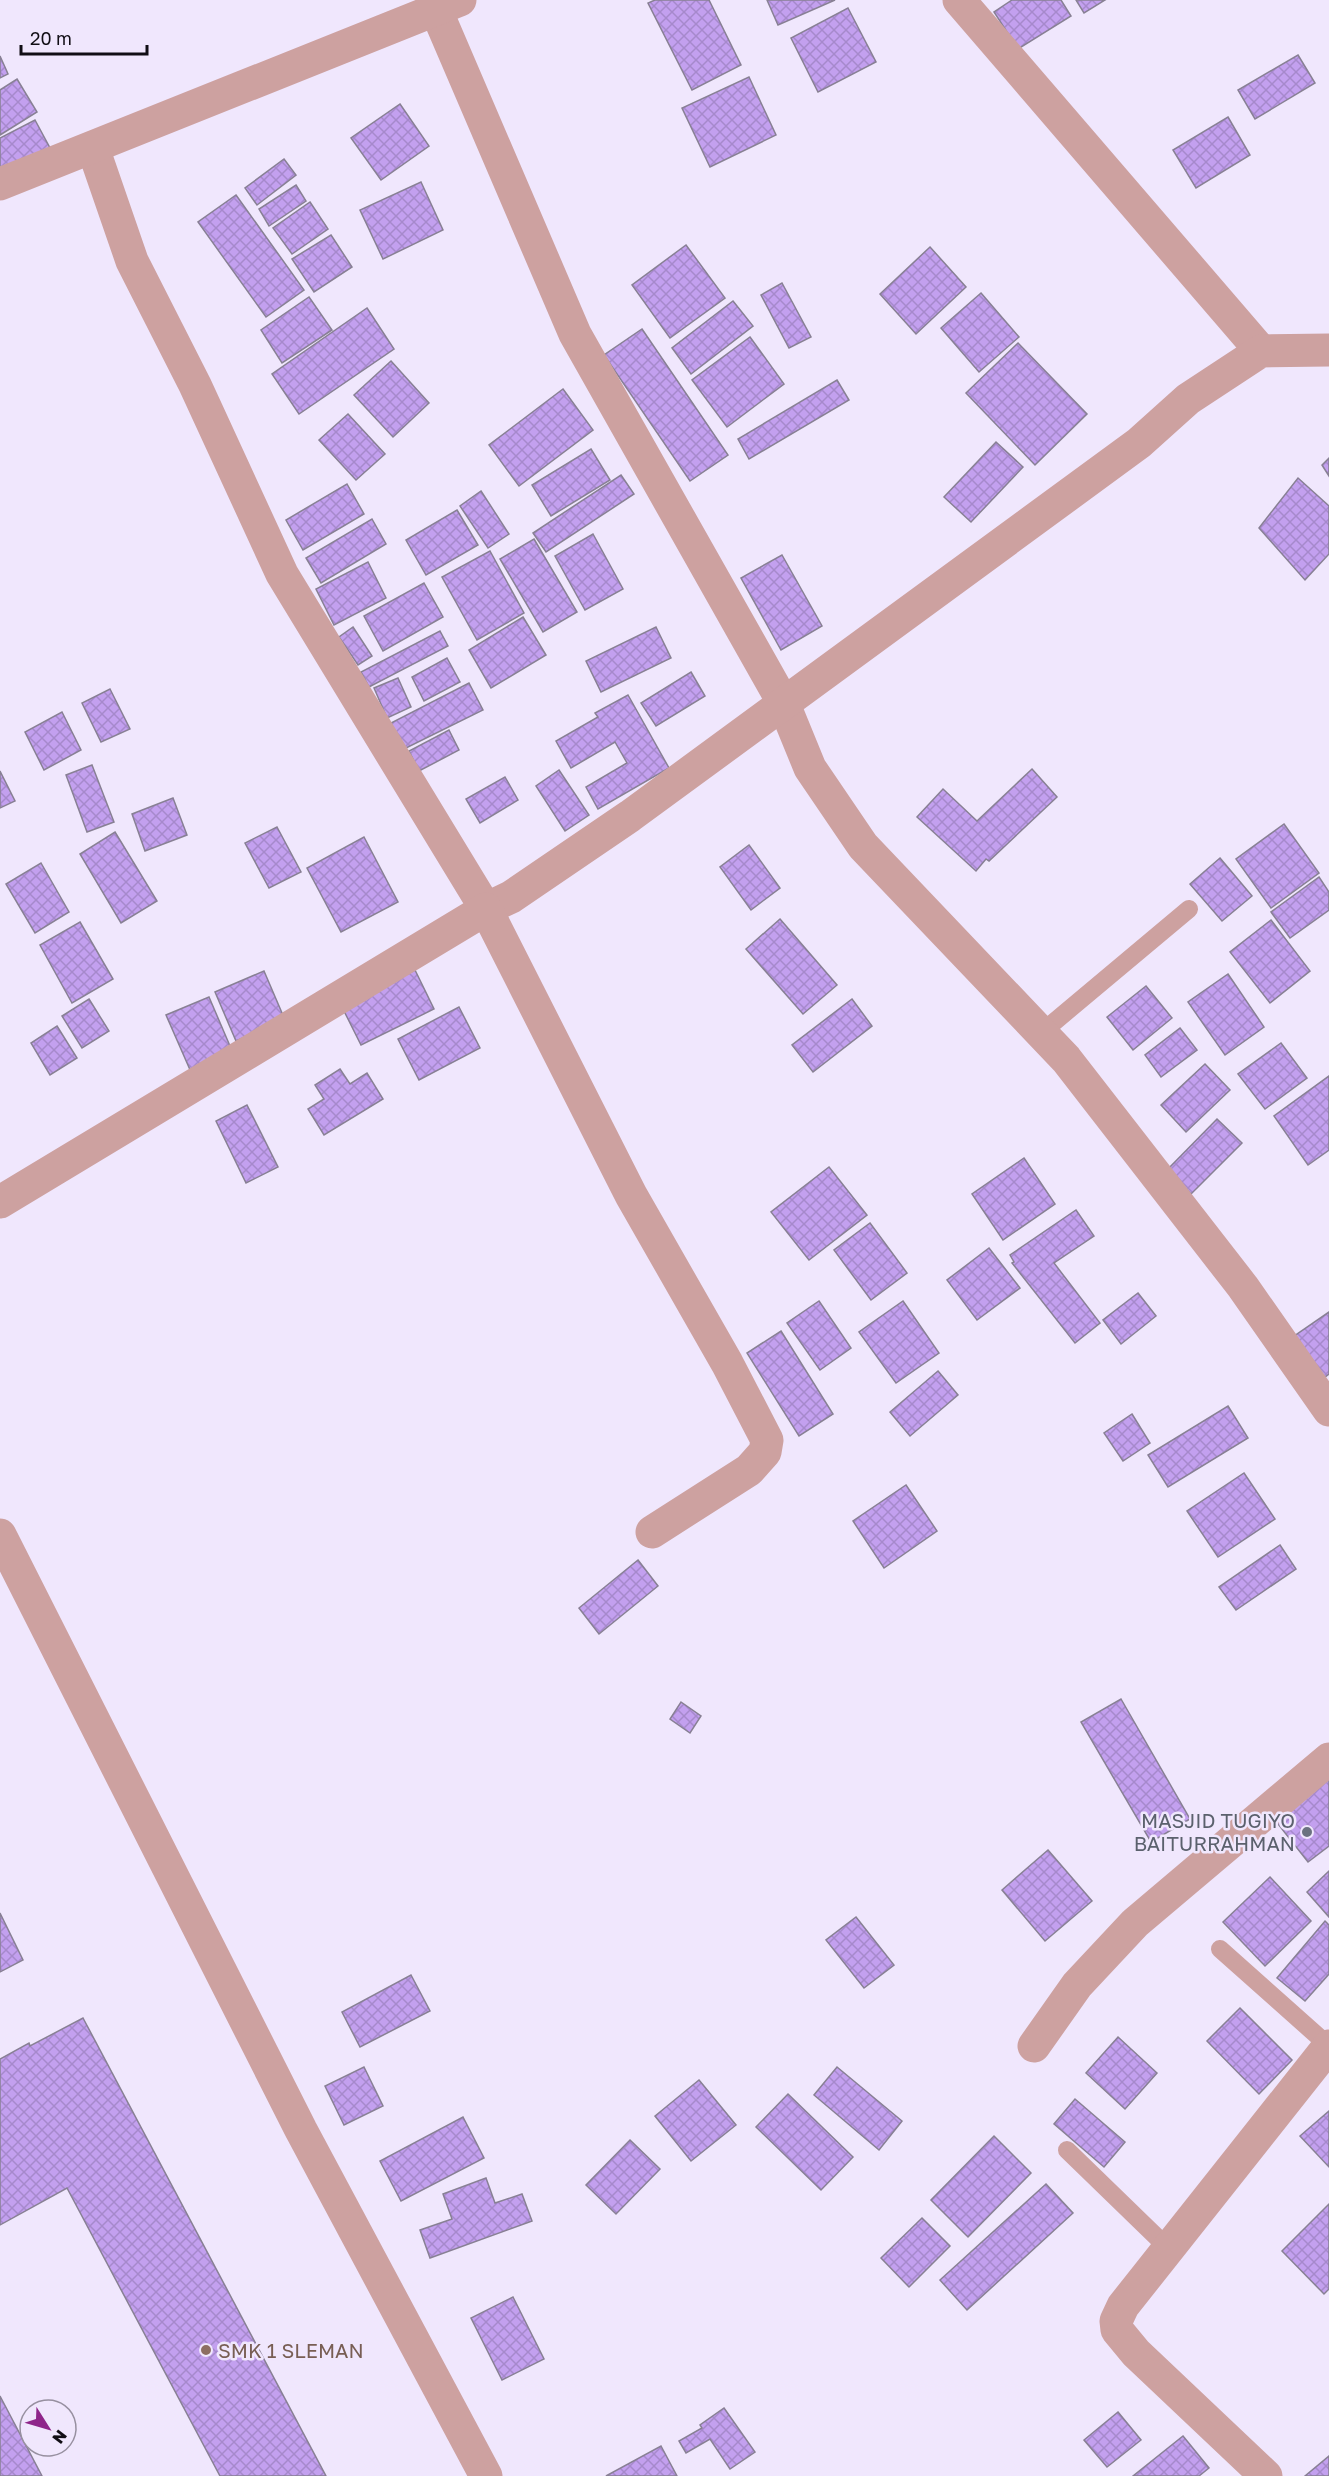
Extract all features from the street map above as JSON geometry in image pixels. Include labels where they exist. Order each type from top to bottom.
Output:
[{"type":"street","points":[[959,0],[1261,351]]},
{"type":"street","points":[[0,184],[93,148],[442,3],[575,334],[783,702],[810,768],[862,846],[1066,1059],[1243,1287],[1329,1410]]},
{"type":"street","points":[[93,148],[132,261],[195,385],[282,574],[486,909],[631,1195],[767,1440],[765,1452],[748,1470],[652,1532]]},
{"type":"street","points":[[0,1202],[486,909],[511,897],[630,816],[1139,443],[1188,399],[1261,351],[1329,350]]},
{"type":"street","points":[[0,1535],[302,2130],[486,2476]]},
{"type":"street","points":[[1034,2046],[1077,1985],[1135,1923],[1329,1759]]},
{"type":"street","points":[[1266,2476],[1136,2353],[1117,2330],[1116,2321],[1124,2306],[1329,2046]]},
{"type":"lane","points":[[1041,1033],[1189,909]]},
{"type":"lane","points":[[1220,1949],[1329,2046]]},
{"type":"lane","points":[[1067,2150],[1169,2249]]},
{"type":"building","points":[[655,0],[709,0],[741,65],[692,90],[648,3]]},
{"type":"building","points":[[767,0],[835,0],[778,25]]},
{"type":"building","points":[[1012,0],[1061,0],[1071,16],[1018,49],[994,12]]},
{"type":"building","points":[[1076,0],[1105,0],[1084,13]]},
{"type":"building","points":[[848,8],[876,62],[818,92],[791,38]]},
{"type":"building","points":[[1298,55],[1315,83],[1255,119],[1238,90]]},
{"type":"building","points":[[0,56],[8,74],[0,78]]},
{"type":"building","points":[[749,77],[776,135],[710,167],[682,108]]},
{"type":"building","points":[[17,79],[37,112],[0,135],[0,90]]},
{"type":"building","points":[[400,104],[429,146],[381,180],[351,138]]},
{"type":"building","points":[[1228,117],[1250,155],[1196,188],[1173,150]]},
{"type":"building","points":[[35,120],[50,148],[0,174],[0,138]]},
{"type":"building","points":[[284,159],[296,175],[257,205],[245,188]]},
{"type":"building","points":[[421,182],[443,230],[383,259],[360,210]]},
{"type":"building","points":[[296,185],[306,201],[269,226],[259,209]]},
{"type":"building","points":[[236,195],[304,290],[266,317],[198,222]]},
{"type":"building","points":[[310,202],[328,229],[292,254],[273,228]]},
{"type":"building","points":[[331,235],[352,267],[314,292],[292,259]]},
{"type":"building","points":[[686,245],[725,298],[670,338],[632,285]]},
{"type":"building","points":[[930,247],[966,287],[916,334],[880,294]]},
{"type":"building","points":[[782,283],[811,337],[789,348],[761,295]]},
{"type":"building","points":[[981,293],[1019,337],[979,372],[941,328]]},
{"type":"building","points":[[309,297],[332,330],[282,363],[261,330]]},
{"type":"building","points":[[733,301],[753,326],[691,374],[672,348]]},
{"type":"building","points":[[367,308],[394,349],[299,414],[272,374]]},
{"type":"building","points":[[642,329],[728,455],[690,481],[604,355]]},
{"type":"building","points":[[750,337],[784,384],[727,427],[692,380]]},
{"type":"building","points":[[1018,343],[1087,414],[1035,465],[966,393]]},
{"type":"building","points":[[391,361],[429,403],[393,437],[354,395]]},
{"type":"building","points":[[837,380],[849,400],[749,459],[738,439]]},
{"type":"building","points":[[563,389],[593,430],[519,486],[489,445]]},
{"type":"building","points":[[348,414],[385,454],[356,480],[319,440]]},
{"type":"building","points":[[996,442],[1023,467],[971,522],[944,497]]},
{"type":"building","points":[[591,449],[610,480],[551,516],[532,485]]},
{"type":"building","points":[[1329,458],[1329,476],[1322,465]]},
{"type":"building","points":[[621,475],[634,494],[546,552],[533,533]]},
{"type":"building","points":[[1298,478],[1329,506],[1329,554],[1305,580],[1259,528]]},
{"type":"building","points":[[347,484],[364,514],[303,550],[286,520]]},
{"type":"building","points":[[481,491],[509,534],[488,548],[460,506]]},
{"type":"building","points":[[457,510],[478,545],[426,575],[406,540]]},
{"type":"building","points":[[372,519],[386,544],[321,583],[306,558]]},
{"type":"building","points":[[593,534],[623,589],[585,610],[555,556]]},
{"type":"building","points":[[534,539],[577,612],[543,632],[500,559]]},
{"type":"building","points":[[490,551],[524,613],[477,640],[442,577]]},
{"type":"building","points":[[782,555],[822,626],[781,650],[741,578]]},
{"type":"building","points":[[368,562],[386,598],[334,625],[316,589]]},
{"type":"building","points":[[424,583],[443,617],[383,651],[364,616]]},
{"type":"building","points":[[523,617],[546,655],[491,688],[469,650]]},
{"type":"building","points":[[353,627],[372,656],[358,665],[339,637]]},
{"type":"building","points":[[656,627],[671,658],[601,692],[586,661]]},
{"type":"building","points":[[440,631],[448,646],[369,687],[361,672]]},
{"type":"building","points":[[447,658],[460,682],[424,701],[412,677]]},
{"type":"building","points":[[691,672],[705,696],[656,726],[641,703]]},
{"type":"building","points":[[398,678],[411,707],[387,718],[374,688]]},
{"type":"building","points":[[469,683],[483,710],[402,750],[389,724]]},
{"type":"building","points":[[110,689],[130,729],[101,742],[82,703]]},
{"type":"building","points":[[628,695],[669,768],[598,809],[586,787],[627,763],[615,742],[571,768],[556,741],[598,717],[595,713]]},
{"type":"building","points":[[62,712],[81,750],[44,770],[25,732]]},
{"type":"building","points":[[449,730],[459,750],[419,771],[409,751]]},
{"type":"building","points":[[92,765],[114,822],[87,832],[66,775]]},
{"type":"building","points":[[1032,769],[1057,797],[989,861],[986,859],[976,871],[917,817],[943,789],[977,821]]},
{"type":"building","points":[[559,770],[589,815],[565,831],[536,786]]},
{"type":"building","points":[[0,771],[15,801],[0,808]]},
{"type":"building","points":[[505,777],[518,800],[480,823],[466,799]]},
{"type":"building","points":[[173,798],[187,835],[145,851],[132,814]]},
{"type":"building","points":[[1284,824],[1319,873],[1271,908],[1236,859]]},
{"type":"building","points":[[277,827],[301,872],[269,888],[245,843]]},
{"type":"building","points":[[115,832],[157,901],[121,923],[80,854]]},
{"type":"building","points":[[364,837],[398,902],[341,932],[307,868]]},
{"type":"building","points":[[749,845],[780,888],[751,910],[720,867]]},
{"type":"building","points":[[1220,858],[1252,896],[1222,921],[1190,884]]},
{"type":"building","points":[[41,863],[69,912],[35,933],[6,884]]},
{"type":"building","points":[[1319,877],[1329,892],[1329,910],[1290,938],[1271,912]]},
{"type":"building","points":[[780,919],[837,985],[803,1014],[746,949]]},
{"type":"building","points":[[1271,920],[1310,971],[1270,1003],[1230,952]]},
{"type":"building","points":[[80,922],[113,979],[72,1003],[40,945]]},
{"type":"building","points":[[415,970],[434,1009],[361,1045],[342,1007]]},
{"type":"building","points":[[264,971],[285,1020],[236,1041],[215,992]]},
{"type":"building","points":[[1228,974],[1264,1027],[1225,1055],[1188,1002]]},
{"type":"building","points":[[1146,986],[1172,1018],[1133,1050],[1107,1017]]},
{"type":"building","points":[[209,997],[233,1053],[191,1072],[166,1015]]},
{"type":"building","points":[[89,999],[109,1031],[82,1048],[62,1016]]},
{"type":"building","points":[[852,999],[872,1026],[813,1072],[792,1045]]},
{"type":"building","points":[[459,1007],[480,1048],[419,1080],[398,1039]]},
{"type":"building","points":[[57,1026],[77,1058],[50,1075],[31,1043]]},
{"type":"building","points":[[1180,1028],[1197,1050],[1161,1077],[1145,1055]]},
{"type":"building","points":[[1281,1043],[1307,1078],[1265,1109],[1238,1074]]},
{"type":"building","points":[[1205,1064],[1230,1090],[1186,1132],[1161,1105]]},
{"type":"building","points":[[340,1069],[350,1084],[367,1073],[383,1099],[324,1135],[308,1109],[324,1099],[315,1085]]},
{"type":"building","points":[[1329,1076],[1329,1150],[1308,1165],[1274,1116]]},
{"type":"building","points":[[247,1105],[278,1167],[246,1183],[216,1121]]},
{"type":"building","points":[[1217,1119],[1242,1143],[1191,1194],[1167,1170]]},
{"type":"building","points":[[1024,1158],[1055,1204],[1003,1240],[972,1194]]},
{"type":"building","points":[[829,1167],[867,1215],[809,1260],[771,1212]]},
{"type":"building","points":[[1076,1210],[1094,1236],[1054,1263],[1100,1323],[1075,1343],[1012,1263],[1014,1262],[1010,1255]]},
{"type":"building","points":[[870,1223],[907,1273],[871,1300],[834,1250]]},
{"type":"building","points":[[989,1248],[1020,1288],[977,1320],[947,1280]]},
{"type":"building","points":[[1138,1293],[1156,1316],[1121,1344],[1103,1320]]},
{"type":"building","points":[[819,1301],[851,1348],[820,1370],[787,1323]]},
{"type":"building","points":[[903,1301],[939,1353],[896,1383],[859,1332]]},
{"type":"building","points":[[1329,1312],[1329,1374],[1316,1384],[1287,1341]]},
{"type":"building","points":[[781,1331],[833,1414],[799,1436],[747,1353]]},
{"type":"building","points":[[938,1371],[958,1395],[910,1436],[890,1412]]},
{"type":"building","points":[[1228,1406],[1248,1438],[1168,1487],[1148,1455]]},
{"type":"building","points":[[1132,1414],[1150,1443],[1123,1461],[1104,1433]]},
{"type":"building","points":[[1244,1473],[1275,1519],[1218,1557],[1187,1511]]},
{"type":"building","points":[[906,1485],[937,1531],[884,1568],[853,1521]]},
{"type":"building","points":[[1280,1545],[1296,1569],[1236,1610],[1219,1587]]},
{"type":"building","points":[[638,1560],[658,1586],[599,1634],[579,1608]]},
{"type":"building","points":[[1121,1699],[1190,1819],[1151,1842],[1081,1722]]},
{"type":"building","points":[[681,1702],[701,1716],[690,1733],[670,1719]]},
{"type":"building","name":"MASJID TUGIYO BAITURRAHMAN","points":[[1329,1776],[1329,1846],[1308,1862],[1274,1819]]},
{"type":"building","points":[[1048,1850],[1092,1901],[1045,1941],[1002,1890]]},
{"type":"building","points":[[1329,1871],[1329,1917],[1307,1892]]},
{"type":"building","points":[[1270,1877],[1311,1921],[1265,1966],[1223,1922]]},
{"type":"building","points":[[0,1913],[23,1960],[0,1972]]},
{"type":"building","points":[[856,1917],[894,1965],[864,1988],[826,1940]]},
{"type":"building","points":[[1325,1921],[1329,1925],[1329,1974],[1305,2001],[1277,1978]]},
{"type":"building","points":[[411,1975],[430,2011],[360,2047],[342,2012]]},
{"type":"building","points":[[1240,2008],[1292,2060],[1259,2094],[1207,2041]]},
{"type":"building","name":"SMK 1 SLEMAN","points":[[83,2018],[326,2476],[220,2476],[67,2188],[0,2225],[0,2059]]},
{"type":"building","points":[[1118,2037],[1157,2073],[1125,2109],[1086,2073]]},
{"type":"building","points":[[364,2067],[383,2106],[344,2125],[325,2086]]},
{"type":"building","points":[[837,2067],[902,2121],[879,2150],[814,2095]]},
{"type":"building","points":[[699,2080],[736,2125],[691,2161],[655,2116]]},
{"type":"building","points":[[788,2094],[853,2157],[821,2190],[756,2127]]},
{"type":"building","points":[[1075,2099],[1125,2142],[1104,2167],[1054,2124]]},
{"type":"building","points":[[1329,2111],[1329,2167],[1300,2136]]},
{"type":"building","points":[[463,2117],[484,2158],[401,2201],[380,2161]]},
{"type":"building","points":[[994,2136],[1031,2173],[968,2237],[931,2200]]},
{"type":"building","points":[[630,2140],[660,2169],[616,2214],[586,2185]]},
{"type":"building","points":[[486,2178],[495,2203],[522,2194],[532,2221],[430,2258],[420,2230],[452,2219],[443,2194]]},
{"type":"building","points":[[1046,2184],[1073,2213],[967,2310],[940,2280]]},
{"type":"building","points":[[1329,2204],[1329,2289],[1324,2294],[1282,2251]]},
{"type":"building","points":[[922,2218],[950,2246],[909,2287],[881,2258]]},
{"type":"building","points":[[513,2297],[544,2359],[502,2380],[471,2318]]},
{"type":"building","points":[[0,2396],[18,2430],[18,2458],[33,2458],[42,2476],[0,2476]]},
{"type":"building","points":[[724,2408],[755,2452],[730,2469],[710,2439],[686,2453],[679,2441],[702,2428],[700,2425]]},
{"type":"building","points":[[1118,2412],[1141,2440],[1107,2467],[1084,2440]]},
{"type":"building","points":[[1183,2436],[1209,2468],[1199,2476],[1133,2476]]},
{"type":"building","points":[[661,2446],[677,2476],[606,2476]]},
{"type":"building","points":[[1329,2456],[1329,2476],[1305,2476]]},
{"type":"place","name":"MASJID TUGIYO BAITURRAHMAN","points":[[1307,1832]]},
{"type":"place","name":"SMK 1 SLEMAN","points":[[206,2350]]}]
